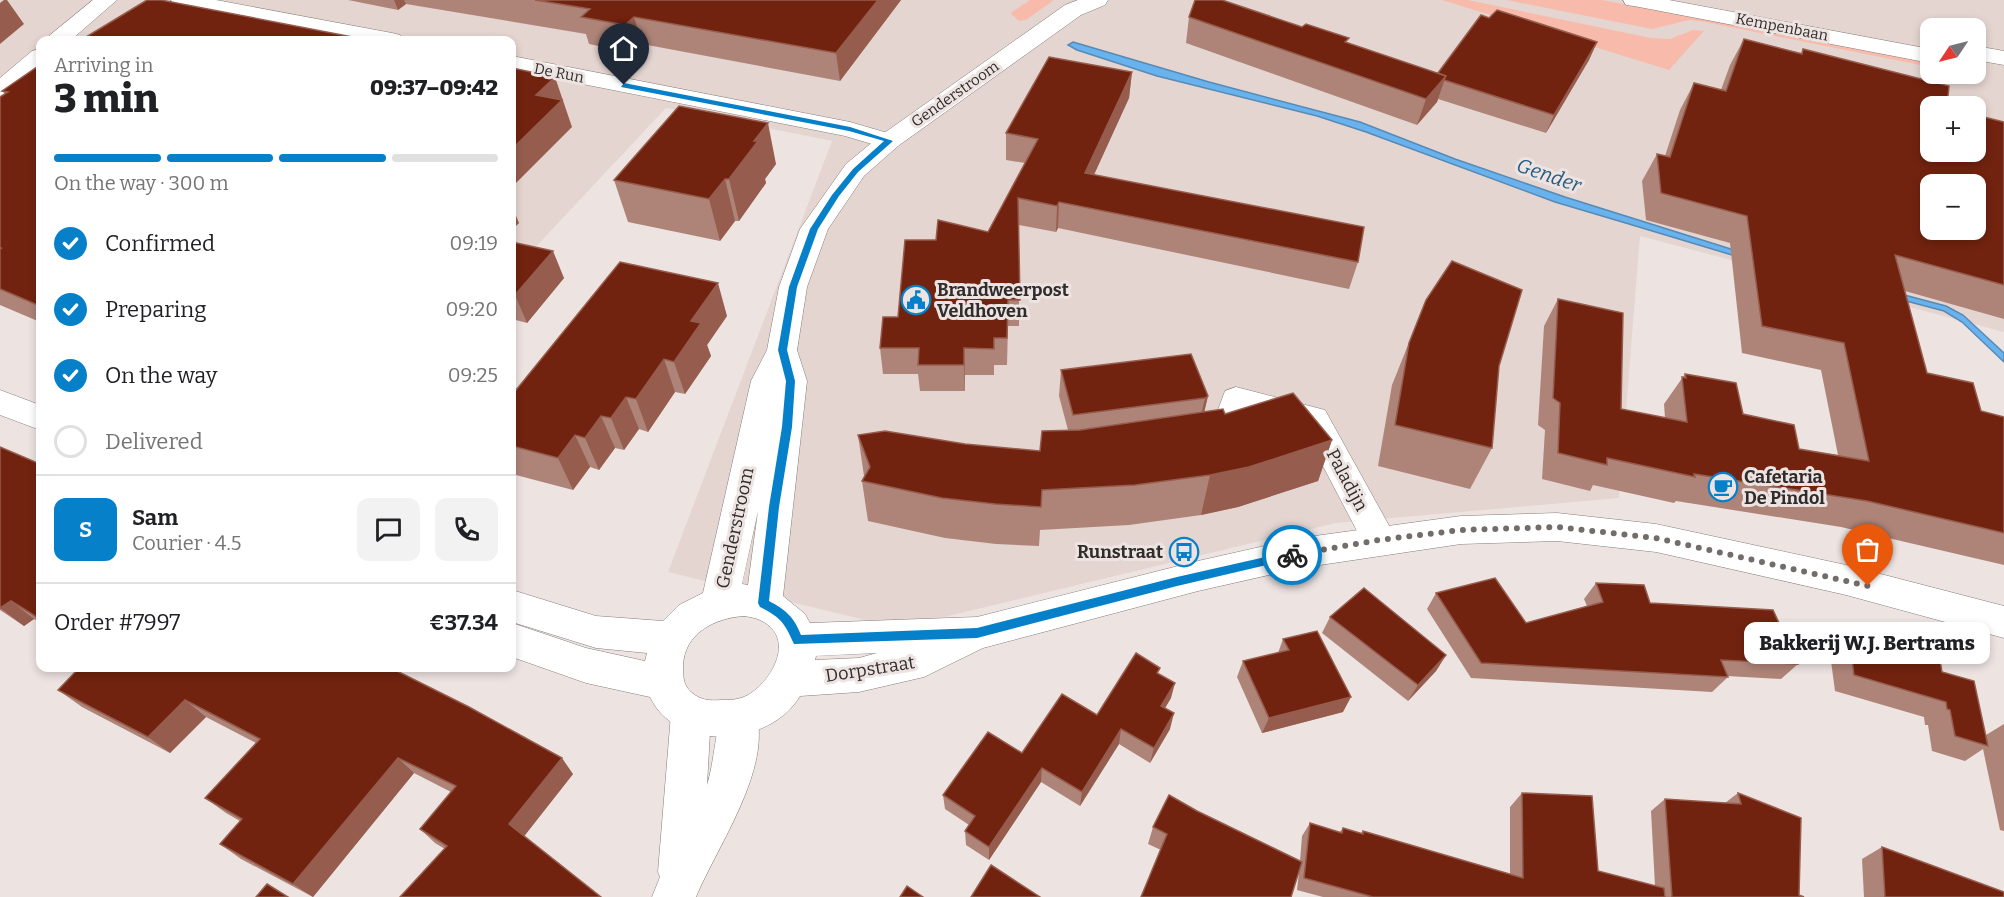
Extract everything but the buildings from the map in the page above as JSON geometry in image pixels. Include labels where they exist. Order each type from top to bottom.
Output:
[{"type":"street","points":[[63,36],[106,0]]},
{"type":"street","points":[[182,0],[372,36]]},
{"type":"street","name":"Genderstroom","points":[[719,603],[767,381],[782,350],[793,287],[814,229],[855,171],[889,141],[1077,5],[1097,0]]},
{"type":"street","name":"Kempenbaan","points":[[1634,0],[1920,54]]},
{"type":"street","name":"Kempenbaan","points":[[1715,0],[1920,42]]},
{"type":"street","points":[[1986,54],[2004,58]]},
{"type":"street","points":[[0,90],[36,59]]},
{"type":"street","name":"De Run","points":[[516,64],[850,129],[889,141]]},
{"type":"street","points":[[1986,66],[2004,70]]},
{"type":"street","name":"Genderstroom","points":[[764,603],[791,381],[782,350]]},
{"type":"street","name":"Paladijn","points":[[1171,442],[1207,437],[1231,422],[1236,399],[1314,419],[1379,540]]},
{"type":"street","points":[[0,402],[36,416]]},
{"type":"street","name":"Dorpstraat","points":[[798,640],[977,633],[1198,576],[1300,553],[1461,530],[1557,527],[1656,538],[1846,580],[2004,622]]},
{"type":"street","points":[[744,600],[764,603],[783,614],[792,624],[798,640],[798,663],[792,680],[765,707],[739,718],[707,719],[691,714],[679,706],[669,695],[663,681],[662,667],[666,648],[672,638],[691,616],[719,603],[744,600]]},
{"type":"street","points":[[516,607],[596,632],[672,638]]},
{"type":"street","name":"Dorpstraat","points":[[792,680],[859,675],[924,660],[977,633]]},
{"type":"street","points":[[516,642],[558,658],[600,670],[663,681]]},
{"type":"street","points":[[677,890],[691,714]]},
{"type":"street","points":[[677,890],[716,816],[740,739],[739,718]]},
{"type":"shaded area","points":[[0,0],[2004,0],[2004,332],[1640,236],[1619,498],[1336,523],[898,628],[668,572],[832,141],[666,108],[530,253],[516,250],[516,36],[36,36],[36,246],[0,268]]},
{"type":"shaded area","points":[[1030,0],[1054,0],[1026,20],[1019,21],[1011,14],[1012,12]]},
{"type":"shaded area","points":[[1442,0],[1468,0],[1651,38],[1670,39],[1693,30],[1704,31],[1669,70]]},
{"type":"shaded area","points":[[1506,0],[1602,0],[1920,59],[1920,65],[1705,22],[1689,20],[1652,29]]},
{"type":"water","points":[[1073,42],[1209,82],[1360,122],[1455,159],[1565,197],[1734,250],[1946,306],[1963,315],[2004,353],[2004,362],[1962,322],[1944,311],[1732,255],[1555,202],[1366,132],[1317,116],[1157,76],[1077,50],[1068,45]]},
{"type":"way so far","points":[[1292,555],[1379,540],[1461,530],[1557,527],[1656,538],[1868,586]]},
{"type":"place","name":"Brandweerpost Veldhoven","points":[[916,300]]},
{"type":"place","name":"Cafetaria De Pindol","points":[[1723,487]]},
{"type":"place","name":"Runstraat","points":[[1184,552]]},
{"type":"place","name":"Bakkerij W.J. Bertrams","points":[[1868,586]]},
{"type":"route","points":[[624,85],[869,133],[889,141],[855,171],[836,195],[814,229],[803,254],[793,287],[782,350],[791,381],[787,427],[774,507],[764,603],[783,614],[792,624],[798,640],[977,633],[1177,581],[1292,555]]},
{"type":"water label","name":"Gender","points":[[1549,175]]}]
